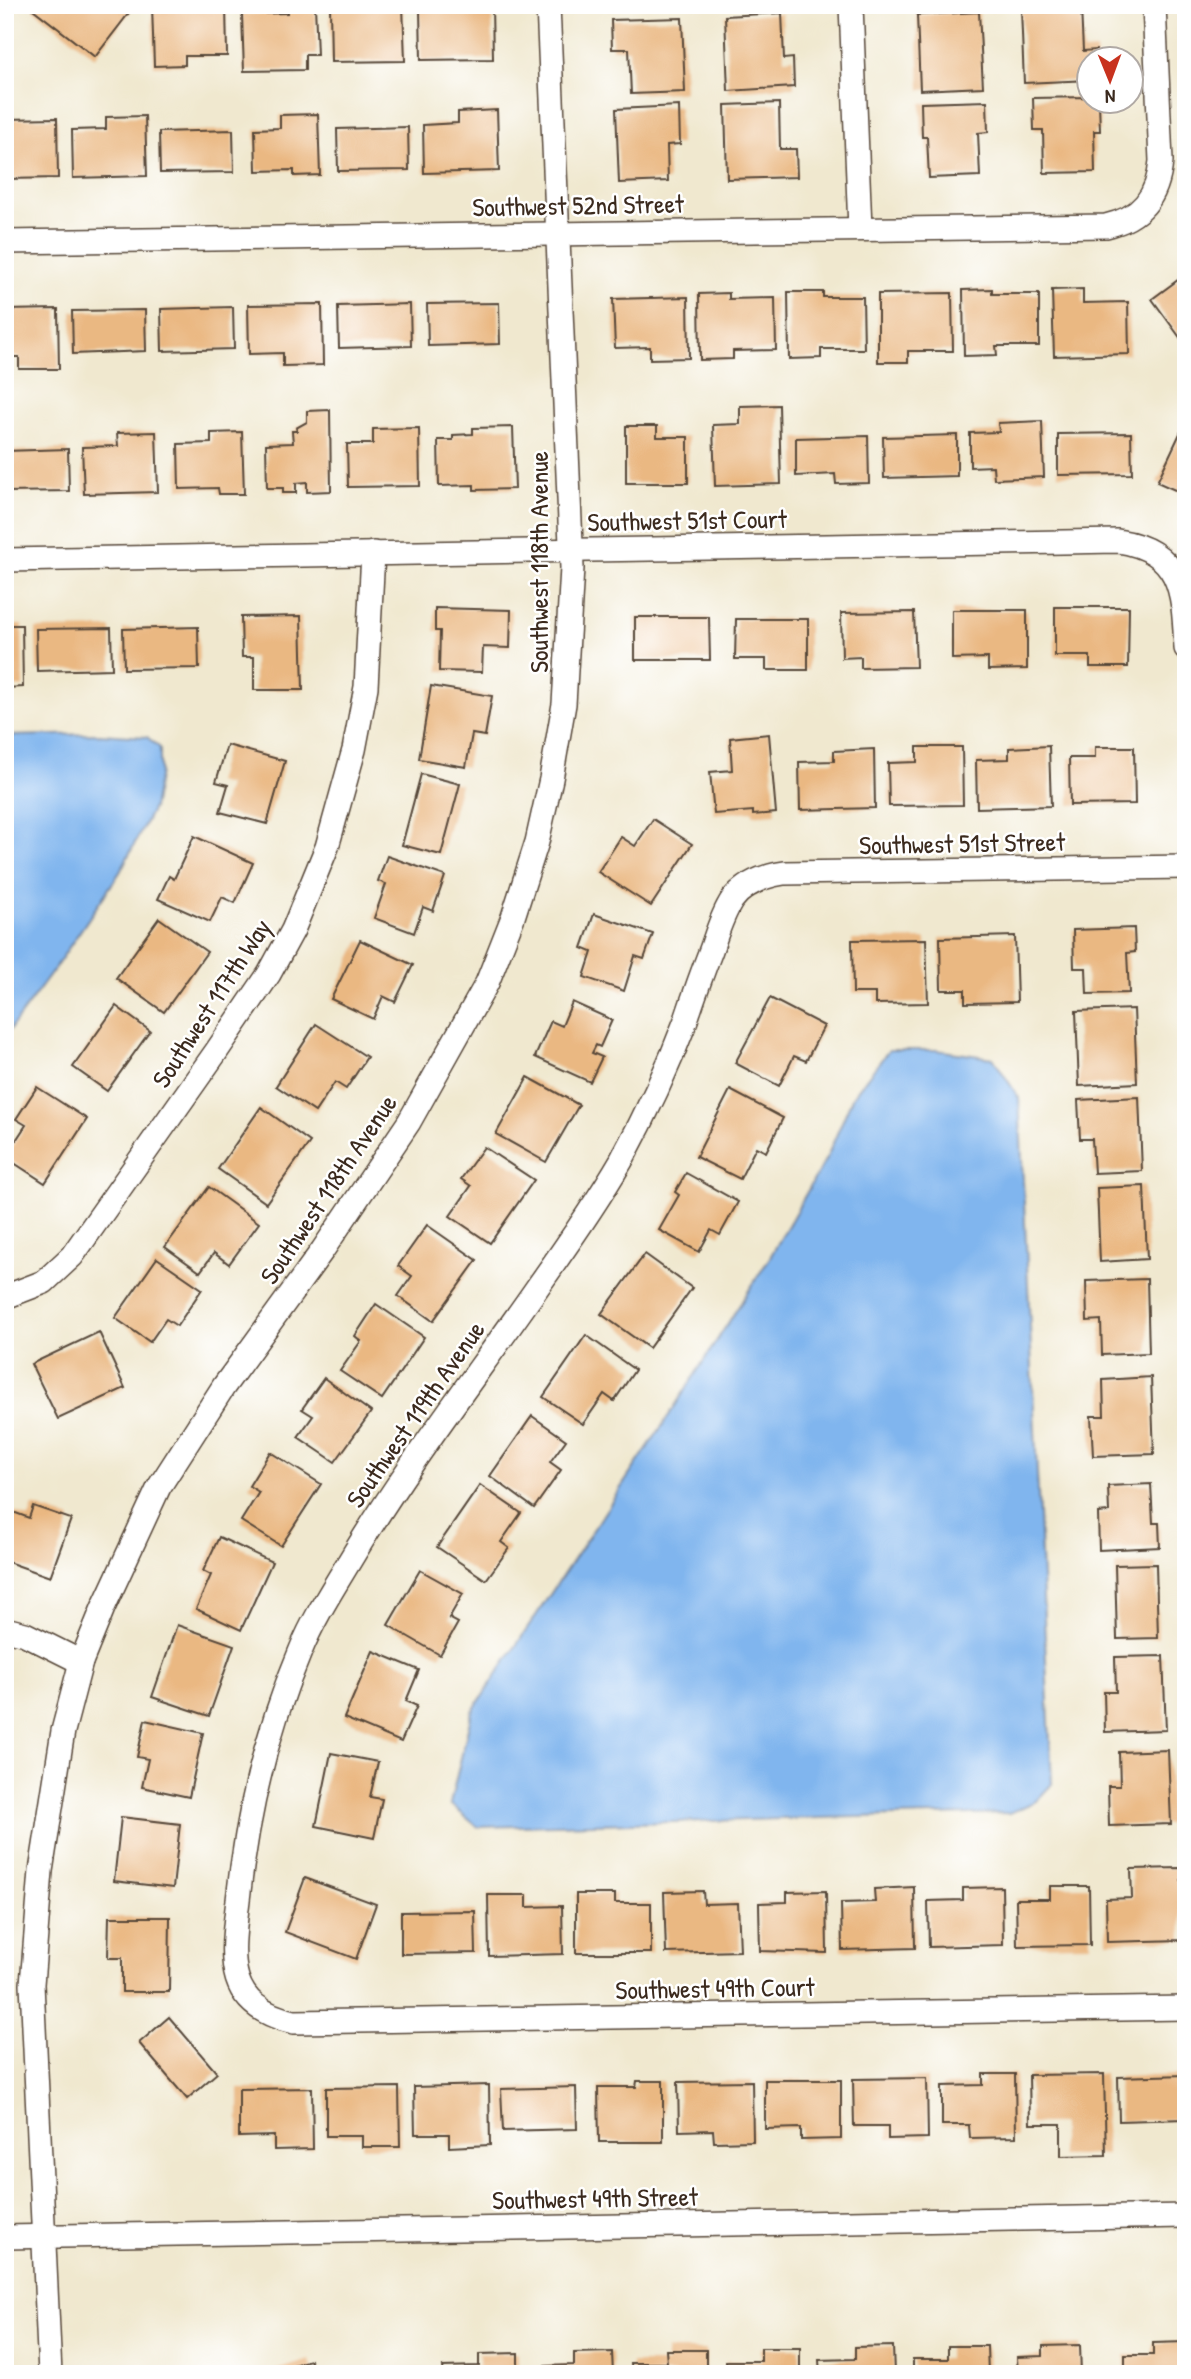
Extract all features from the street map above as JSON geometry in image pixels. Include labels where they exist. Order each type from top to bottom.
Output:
[{"type":"street","name":"Southwest 118th Avenue","points":[[50,2374],[32,1984],[41,1871],[63,1731],[80,1662],[159,1487],[223,1386],[322,1251],[410,1122],[488,983],[533,855],[551,779],[564,704],[570,622],[571,550],[548,5]]},
{"type":"street","points":[[851,5],[860,229]]},
{"type":"street","name":"Southwest 52nd Street","points":[[5,242],[1106,226],[1124,222],[1145,205],[1160,178],[1154,5]]},
{"type":"street","name":"Southwest 51st Court","points":[[5,559],[1118,541],[1132,543],[1157,554],[1173,572],[1182,591],[1186,648]]},
{"type":"street","name":"Southwest 117th Way","points":[[5,1297],[44,1282],[72,1256],[269,974],[293,930],[327,847],[354,750],[366,687],[373,553]]},
{"type":"street","name":"Southwest 51st Street","points":[[743,888],[755,880],[784,873],[1186,867]]},
{"type":"street","name":"Southwest 119th Avenue","points":[[252,2001],[244,1994],[233,1966],[244,1844],[258,1774],[276,1712],[301,1649],[382,1507],[575,1234],[620,1162],[673,1054],[725,911],[743,888]]},
{"type":"street","points":[[5,1629],[25,1634],[80,1662]]},
{"type":"street","name":"Southwest 49th Court","points":[[252,2001],[259,2008],[282,2019],[311,2023],[1186,2008]]},
{"type":"street","name":"Southwest 49th Street","points":[[5,2237],[1186,2216]]},
{"type":"water","points":[[99,734],[147,737],[160,748],[160,772],[153,808],[120,872],[5,1036],[5,736]]},
{"type":"water","points":[[889,1050],[936,1050],[993,1058],[1019,1098],[1052,1784],[1036,1801],[1010,1813],[478,1827],[450,1804],[472,1712],[666,1420],[769,1259],[828,1155],[853,1096]]},
{"type":"building","points":[[36,5],[135,5],[95,57],[33,9]]},
{"type":"building","points":[[152,5],[226,5],[227,56],[185,56],[185,65],[154,66]]},
{"type":"building","points":[[288,5],[315,5],[317,55],[305,55],[305,70],[244,71],[242,14],[288,13]]},
{"type":"building","points":[[330,5],[403,5],[405,61],[331,62]]},
{"type":"building","points":[[453,5],[492,5],[493,59],[421,60],[420,9],[454,9]]},
{"type":"building","points":[[1081,7],[1083,46],[1076,46],[1076,81],[1024,83],[1021,9]]},
{"type":"building","points":[[979,12],[983,87],[920,90],[917,15]]},
{"type":"building","points":[[782,13],[784,59],[793,58],[794,87],[728,91],[725,16]]},
{"type":"building","points":[[682,18],[685,92],[631,94],[629,49],[612,49],[611,20]]},
{"type":"building","points":[[1076,97],[1076,116],[1099,116],[1100,131],[1094,131],[1095,172],[1044,173],[1043,130],[1034,130],[1033,98]]},
{"type":"building","points":[[987,101],[988,132],[978,133],[980,176],[929,178],[927,137],[922,137],[921,103]]},
{"type":"building","points":[[779,103],[780,149],[796,149],[797,177],[727,179],[725,105]]},
{"type":"building","points":[[679,106],[680,144],[667,145],[668,181],[619,183],[616,109]]},
{"type":"building","points":[[497,110],[499,171],[424,173],[423,125],[458,123],[458,112]]},
{"type":"building","points":[[318,114],[320,175],[294,176],[294,170],[256,171],[255,129],[280,128],[280,115]]},
{"type":"building","points":[[145,116],[147,176],[73,178],[72,130],[106,129],[106,117]]},
{"type":"building","points":[[57,118],[58,178],[5,179],[5,119]]},
{"type":"building","points":[[408,127],[409,170],[338,171],[337,129]]},
{"type":"building","points":[[233,130],[234,172],[160,173],[159,132]]},
{"type":"building","points":[[1186,274],[1186,341],[1184,343],[1152,299]]},
{"type":"building","points":[[992,289],[992,294],[1039,294],[1039,346],[996,346],[997,355],[964,356],[963,290]]},
{"type":"building","points":[[1083,289],[1083,303],[1128,302],[1129,354],[1054,356],[1052,290]]},
{"type":"building","points":[[788,292],[823,292],[823,297],[863,297],[864,349],[821,349],[821,358],[789,359]]},
{"type":"building","points":[[729,293],[729,299],[775,298],[776,350],[733,351],[733,359],[700,360],[699,294]]},
{"type":"building","points":[[952,293],[953,351],[908,351],[908,362],[878,362],[878,294]]},
{"type":"building","points":[[688,297],[689,358],[650,359],[650,347],[615,348],[613,299]]},
{"type":"building","points":[[499,303],[500,344],[428,346],[427,304]]},
{"type":"building","points":[[322,304],[323,365],[283,366],[283,353],[249,354],[248,305]]},
{"type":"building","points":[[410,304],[411,346],[339,348],[338,306]]},
{"type":"building","points":[[233,307],[234,349],[162,351],[161,309]]},
{"type":"building","points":[[58,309],[59,369],[19,369],[19,357],[5,357],[5,310]]},
{"type":"building","points":[[145,310],[146,351],[73,354],[72,311]]},
{"type":"building","points":[[779,405],[781,484],[715,486],[713,425],[740,424],[740,406]]},
{"type":"building","points":[[330,410],[331,491],[307,492],[307,482],[296,483],[296,493],[283,493],[283,488],[267,488],[266,444],[293,443],[292,431],[297,431],[296,428],[307,422],[307,411]]},
{"type":"building","points":[[1042,421],[1044,477],[994,479],[993,466],[970,467],[970,433],[999,432],[998,423]]},
{"type":"building","points":[[626,426],[657,426],[657,437],[688,437],[688,483],[626,483]]},
{"type":"building","points":[[513,427],[515,489],[474,490],[474,485],[439,486],[438,440],[453,440],[453,435],[473,434],[473,428]]},
{"type":"building","points":[[1183,427],[1186,428],[1186,495],[1157,482]]},
{"type":"building","points":[[419,428],[420,486],[348,487],[347,444],[373,444],[373,429]]},
{"type":"building","points":[[156,432],[158,492],[84,494],[82,447],[118,446],[117,433]]},
{"type":"building","points":[[242,432],[244,494],[219,494],[218,488],[179,489],[178,444],[211,443],[211,433]]},
{"type":"building","points":[[1131,433],[1132,474],[1058,475],[1058,434]]},
{"type":"building","points":[[957,435],[957,476],[884,478],[883,437]]},
{"type":"building","points":[[868,436],[869,483],[836,484],[835,474],[796,476],[796,438]]},
{"type":"building","points":[[68,449],[69,491],[5,492],[5,451]]},
{"type":"building","points":[[1055,607],[1129,607],[1128,667],[1090,667],[1090,656],[1055,656]]},
{"type":"building","points":[[435,608],[511,610],[510,648],[483,647],[482,672],[439,671],[440,631],[435,631]]},
{"type":"building","points":[[952,610],[1027,610],[1027,669],[988,670],[988,658],[952,659]]},
{"type":"building","points":[[914,612],[916,667],[861,668],[861,657],[842,658],[841,613]]},
{"type":"building","points":[[301,616],[303,690],[254,690],[254,657],[242,657],[241,617]]},
{"type":"building","points":[[635,617],[709,617],[710,660],[635,660]]},
{"type":"building","points":[[736,619],[808,619],[808,670],[766,670],[766,659],[735,659]]},
{"type":"building","points":[[5,625],[22,625],[23,687],[5,688]]},
{"type":"building","points":[[198,627],[199,668],[124,669],[123,629]]},
{"type":"building","points":[[111,628],[112,669],[37,671],[36,629]]},
{"type":"building","points":[[431,686],[492,696],[485,736],[472,734],[466,767],[419,759]]},
{"type":"building","points":[[769,734],[776,813],[753,815],[753,811],[714,814],[710,772],[732,770],[730,738]]},
{"type":"building","points":[[227,745],[285,761],[267,824],[220,812],[228,785],[216,782]]},
{"type":"building","points":[[1049,746],[1051,806],[977,808],[976,760],[1009,759],[1009,748]]},
{"type":"building","points":[[917,747],[962,747],[963,805],[889,806],[888,763],[917,762]]},
{"type":"building","points":[[1095,747],[1134,747],[1135,804],[1070,805],[1069,758],[1095,758]]},
{"type":"building","points":[[874,749],[875,808],[800,810],[799,762],[834,761],[834,751]]},
{"type":"building","points":[[421,774],[460,784],[441,855],[402,845]]},
{"type":"building","points":[[653,819],[692,844],[651,906],[598,872],[621,837],[635,846]]},
{"type":"building","points":[[194,836],[253,863],[235,903],[222,897],[210,922],[158,899],[169,876],[174,879]]},
{"type":"building","points":[[387,856],[445,876],[433,911],[423,907],[414,933],[374,918],[386,884],[378,881]]},
{"type":"building","points":[[594,914],[653,934],[644,959],[635,956],[624,991],[584,977],[592,952],[582,948]]},
{"type":"building","points":[[159,918],[207,952],[164,1012],[116,978]]},
{"type":"building","points":[[1134,928],[1135,952],[1127,953],[1129,993],[1087,994],[1086,968],[1074,968],[1073,930]]},
{"type":"building","points":[[1015,936],[1017,1002],[965,1003],[965,990],[941,990],[940,938]]},
{"type":"building","points":[[926,939],[928,1003],[875,1004],[875,993],[853,993],[852,940]]},
{"type":"building","points":[[360,940],[413,965],[395,1002],[383,996],[373,1019],[331,999]]},
{"type":"building","points":[[770,998],[824,1026],[806,1061],[794,1056],[779,1086],[735,1063]]},
{"type":"building","points":[[572,1002],[612,1020],[600,1047],[596,1045],[592,1053],[602,1057],[590,1082],[535,1057],[551,1021],[562,1026]]},
{"type":"building","points":[[116,1006],[150,1031],[107,1091],[73,1067]]},
{"type":"building","points":[[1134,1009],[1137,1083],[1079,1086],[1076,1011]]},
{"type":"building","points":[[316,1024],[367,1057],[346,1089],[335,1082],[315,1112],[276,1086]]},
{"type":"building","points":[[528,1077],[579,1105],[546,1162],[496,1134]]},
{"type":"building","points":[[37,1087],[87,1119],[45,1183],[5,1157],[26,1125],[16,1119]]},
{"type":"building","points":[[730,1090],[783,1118],[766,1152],[756,1147],[740,1179],[696,1157]]},
{"type":"building","points":[[1139,1097],[1142,1171],[1094,1173],[1092,1139],[1080,1139],[1078,1100]]},
{"type":"building","points":[[261,1107],[310,1142],[266,1203],[218,1169]]},
{"type":"building","points":[[484,1147],[534,1180],[490,1243],[450,1216],[471,1186],[461,1179]]},
{"type":"building","points":[[686,1173],[738,1202],[720,1235],[711,1230],[699,1252],[659,1230],[679,1195],[675,1192]]},
{"type":"building","points":[[1144,1186],[1147,1259],[1100,1262],[1097,1188]]},
{"type":"building","points":[[209,1187],[259,1223],[229,1264],[214,1253],[200,1272],[165,1247]]},
{"type":"building","points":[[427,1225],[477,1260],[433,1321],[398,1296],[412,1276],[398,1266]]},
{"type":"building","points":[[645,1254],[692,1288],[649,1348],[601,1314]]},
{"type":"building","points":[[157,1258],[202,1289],[177,1326],[166,1319],[150,1342],[115,1318]]},
{"type":"building","points":[[1147,1279],[1149,1353],[1102,1355],[1101,1320],[1087,1321],[1086,1281]]},
{"type":"building","points":[[376,1304],[424,1337],[382,1399],[340,1371],[361,1341],[355,1336]]},
{"type":"building","points":[[99,1332],[125,1388],[58,1419],[31,1364]]},
{"type":"building","points":[[586,1335],[635,1370],[614,1401],[604,1394],[583,1424],[543,1397]]},
{"type":"building","points":[[1151,1377],[1154,1454],[1093,1456],[1091,1416],[1104,1416],[1103,1380]]},
{"type":"building","points":[[324,1378],[371,1412],[335,1462],[298,1437],[313,1416],[302,1409]]},
{"type":"building","points":[[532,1416],[566,1440],[550,1462],[561,1470],[534,1508],[490,1476]]},
{"type":"building","points":[[270,1452],[321,1484],[281,1546],[241,1521],[259,1492],[249,1486]]},
{"type":"building","points":[[1151,1484],[1153,1523],[1159,1523],[1160,1547],[1099,1550],[1098,1513],[1109,1512],[1108,1486]]},
{"type":"building","points":[[480,1485],[521,1513],[501,1542],[509,1548],[486,1580],[437,1547]]},
{"type":"building","points":[[33,1506],[71,1519],[50,1577],[5,1561],[5,1509],[29,1518]]},
{"type":"building","points":[[219,1537],[272,1562],[241,1630],[196,1609],[211,1575],[203,1571]]},
{"type":"building","points":[[1156,1564],[1158,1638],[1117,1639],[1115,1565]]},
{"type":"building","points":[[420,1570],[463,1594],[449,1618],[458,1623],[440,1655],[388,1625]]},
{"type":"building","points":[[177,1625],[234,1645],[209,1716],[152,1697]]},
{"type":"building","points":[[373,1651],[419,1670],[406,1701],[417,1706],[401,1742],[344,1718]]},
{"type":"building","points":[[1163,1656],[1166,1730],[1105,1732],[1104,1692],[1116,1692],[1115,1657]]},
{"type":"building","points":[[145,1720],[203,1733],[189,1797],[142,1787],[148,1759],[137,1757]]},
{"type":"building","points":[[1168,1750],[1171,1824],[1109,1826],[1108,1786],[1120,1786],[1119,1752]]},
{"type":"building","points":[[331,1753],[378,1762],[370,1797],[382,1799],[374,1838],[316,1826]]},
{"type":"building","points":[[121,1817],[180,1824],[173,1888],[114,1881]]},
{"type":"building","points":[[1181,1868],[1182,1940],[1107,1942],[1106,1899],[1132,1898],[1131,1869]]},
{"type":"building","points":[[305,1878],[376,1904],[356,1959],[285,1932]]},
{"type":"building","points":[[1050,1886],[1089,1886],[1090,1945],[1017,1946],[1016,1899],[1050,1899]]},
{"type":"building","points":[[914,1887],[915,1948],[842,1950],[841,1903],[875,1902],[874,1889]]},
{"type":"building","points":[[1002,1887],[1003,1945],[929,1947],[928,1901],[963,1900],[963,1888]]},
{"type":"building","points":[[703,1891],[704,1904],[738,1903],[740,1951],[666,1953],[664,1892]]},
{"type":"building","points":[[826,1891],[827,1953],[760,1951],[759,1903],[787,1902],[787,1892]]},
{"type":"building","points":[[576,1894],[615,1894],[615,1903],[651,1903],[651,1953],[576,1953]]},
{"type":"building","points":[[488,1895],[527,1895],[527,1907],[562,1906],[563,1954],[489,1956]]},
{"type":"building","points":[[475,1911],[476,1953],[401,1954],[401,1912]]},
{"type":"building","points":[[109,1917],[170,1917],[169,1992],[122,1992],[122,1958],[108,1958]]},
{"type":"building","points":[[169,2017],[217,2073],[187,2099],[139,2043]]},
{"type":"building","points":[[983,2074],[1015,2074],[1016,2137],[970,2138],[969,2125],[942,2125],[942,2086],[983,2085]]},
{"type":"building","points":[[1104,2074],[1106,2155],[1061,2156],[1061,2124],[1030,2124],[1029,2075]]},
{"type":"building","points":[[1186,2075],[1186,2119],[1119,2121],[1118,2077]]},
{"type":"building","points":[[927,2078],[928,2138],[888,2139],[888,2126],[854,2126],[853,2079]]},
{"type":"building","points":[[765,2080],[841,2080],[841,2139],[801,2140],[801,2128],[765,2129]]},
{"type":"building","points":[[637,2081],[663,2081],[663,2142],[599,2142],[598,2087],[636,2087]]},
{"type":"building","points":[[752,2081],[753,2141],[714,2142],[713,2130],[679,2131],[678,2082]]},
{"type":"building","points":[[489,2085],[490,2145],[449,2147],[449,2134],[415,2134],[414,2087]]},
{"type":"building","points":[[399,2087],[400,2147],[362,2147],[362,2136],[326,2136],[326,2088]]},
{"type":"building","points":[[576,2087],[577,2129],[503,2131],[501,2089]]},
{"type":"building","points":[[312,2088],[313,2149],[274,2150],[274,2136],[239,2137],[239,2089]]},
{"type":"building","points":[[1186,2342],[1186,2374],[1125,2374],[1125,2355],[1153,2355],[1153,2343]]},
{"type":"building","points":[[1080,2345],[1081,2374],[1018,2374],[1017,2357],[1043,2356],[1043,2346]]},
{"type":"building","points":[[893,2346],[894,2374],[820,2374],[819,2360],[855,2359],[855,2347]]},
{"type":"building","points":[[948,2346],[987,2346],[988,2374],[913,2374],[913,2359],[948,2359]]},
{"type":"building","points":[[761,2348],[800,2348],[800,2374],[726,2374],[726,2361],[761,2361]]},
{"type":"building","points":[[666,2350],[706,2350],[706,2374],[632,2374],[631,2363],[667,2363]]},
{"type":"building","points":[[612,2352],[613,2374],[546,2374],[545,2366],[574,2365],[574,2353]]},
{"type":"building","points":[[518,2353],[518,2374],[444,2374],[443,2367],[479,2366],[479,2354]]},
{"type":"building","points":[[310,2360],[314,2374],[273,2374],[273,2371]]},
{"type":"building","points":[[423,2369],[423,2374],[349,2374],[349,2370]]}]
